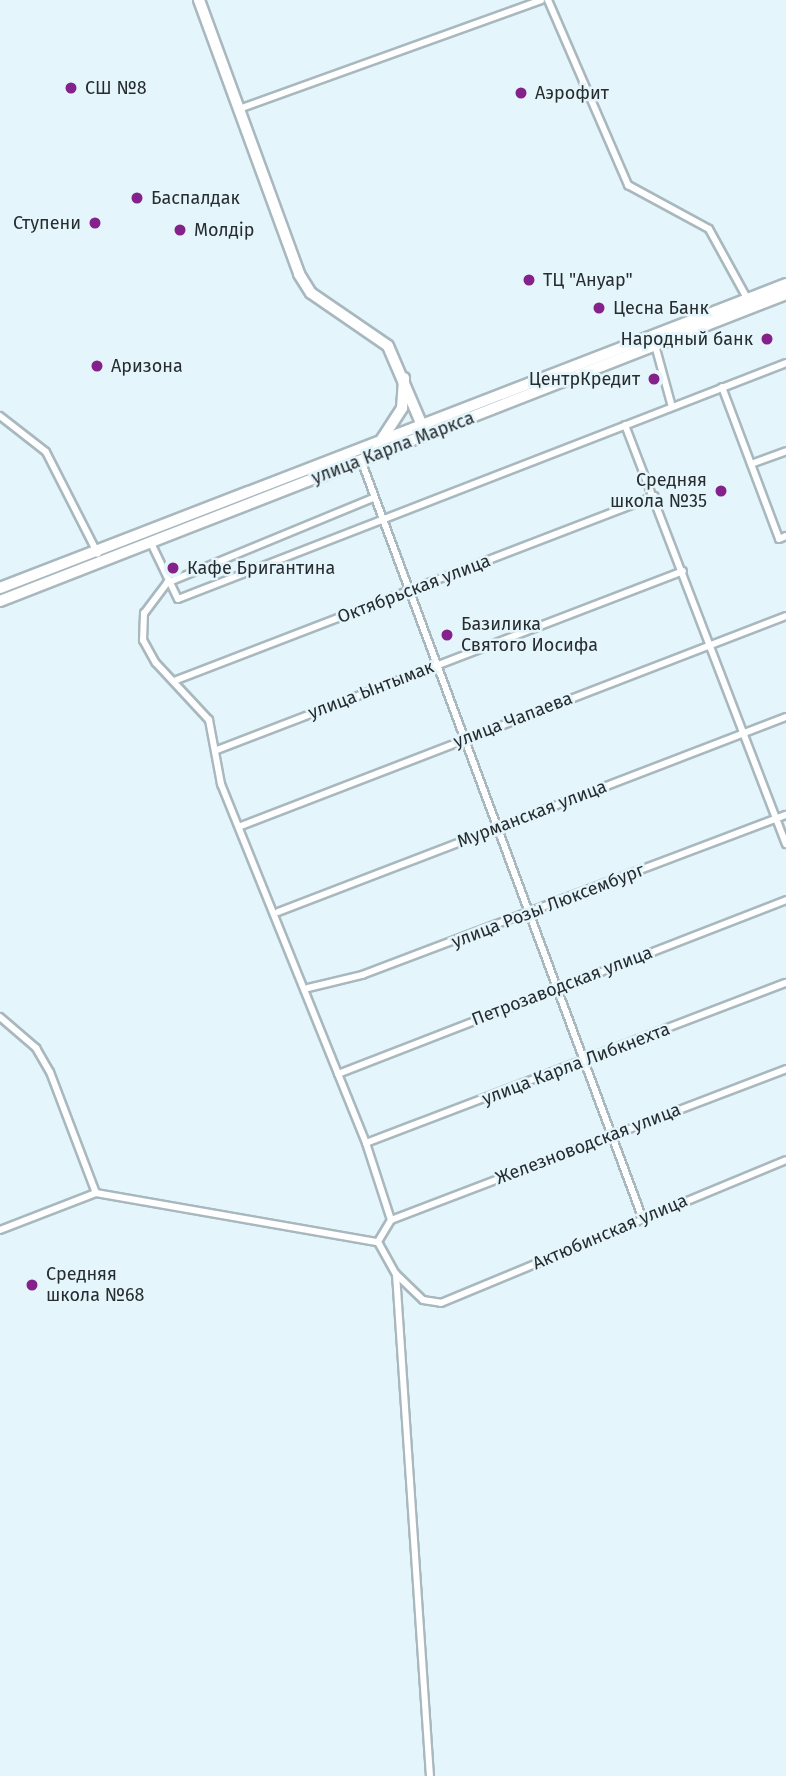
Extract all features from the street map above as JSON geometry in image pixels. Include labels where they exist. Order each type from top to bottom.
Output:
[{"type":"main road","name":"улица Карла Маркса","points":[[0,601],[381,440],[424,430],[655,345],[786,284]]},
{"type":"main road","name":"улица Карла Маркса","points":[[0,588],[151,543],[361,460],[424,430],[749,303],[786,294]]},
{"type":"main road","points":[[381,440],[402,408],[404,378]]},
{"type":"street","points":[[199,0],[299,274],[311,293],[387,346],[404,378],[424,430]]},
{"type":"street","points":[[239,109],[541,0]]},
{"type":"street","points":[[548,0],[623,179],[642,196],[709,229],[749,303]]},
{"type":"street","points":[[655,345],[673,407]]},
{"type":"street","points":[[151,543],[167,583],[178,599],[380,516],[786,363]]},
{"type":"street","points":[[722,387],[782,537]]},
{"type":"street","points":[[0,416],[46,452],[100,557]]},
{"type":"street","points":[[625,425],[655,496],[786,844]]},
{"type":"street","points":[[751,464],[786,451]]},
{"type":"street","points":[[361,460],[527,914],[642,1217]]},
{"type":"street","name":"Октябрьская улица","points":[[174,681],[655,496]]},
{"type":"street","points":[[373,498],[167,583],[144,613],[143,640],[174,681],[198,704],[217,750],[221,784],[278,912],[366,1143],[391,1220],[378,1242]]},
{"type":"street","name":"улица Ынтымак","points":[[217,750],[683,571]]},
{"type":"street","name":"улица Чапаева","points":[[241,826],[786,616]]},
{"type":"street","name":"Мурманская улица","points":[[278,912],[786,717]]},
{"type":"street","name":"улица Розы Люксембург","points":[[308,988],[362,975],[786,815]]},
{"type":"street","name":"Петрозаводская улица","points":[[338,1074],[786,900]]},
{"type":"street","name":"улица Карла Либкнехта","points":[[366,1143],[786,983]]},
{"type":"street","points":[[0,1017],[36,1048],[50,1072],[96,1193]]},
{"type":"street","name":"Железноводская улица","points":[[391,1220],[786,1069]]},
{"type":"street","name":"Актюбинская улица","points":[[396,1274],[434,1302],[786,1160]]},
{"type":"street","points":[[0,1230],[96,1193],[378,1242]]},
{"type":"street","points":[[378,1242],[396,1274],[430,1776]]},
{"type":"place","name":"СШ №8","points":[[71,88]]},
{"type":"place","name":"Аэрофит","points":[[521,93]]},
{"type":"place","name":"Баспалдак","points":[[137,198]]},
{"type":"place","name":"Ступени","points":[[95,223]]},
{"type":"place","name":"Молдiр","points":[[180,230]]},
{"type":"place","name":"ТЦ \"Ануар\"","points":[[529,280]]},
{"type":"place","name":"Цесна Банк","points":[[599,308]]},
{"type":"place","name":"Народный банк","points":[[767,339]]},
{"type":"place","name":"Аризона","points":[[97,366]]},
{"type":"place","name":"ЦентрКредит","points":[[654,379]]},
{"type":"place","name":"Средняя школа №35","points":[[721,491]]},
{"type":"place","name":"Кафе Бригантина","points":[[173,568]]},
{"type":"place","name":"Базилика Святого Иосифа","points":[[447,635]]},
{"type":"place","name":"Средняя школа №68","points":[[32,1285]]}]
